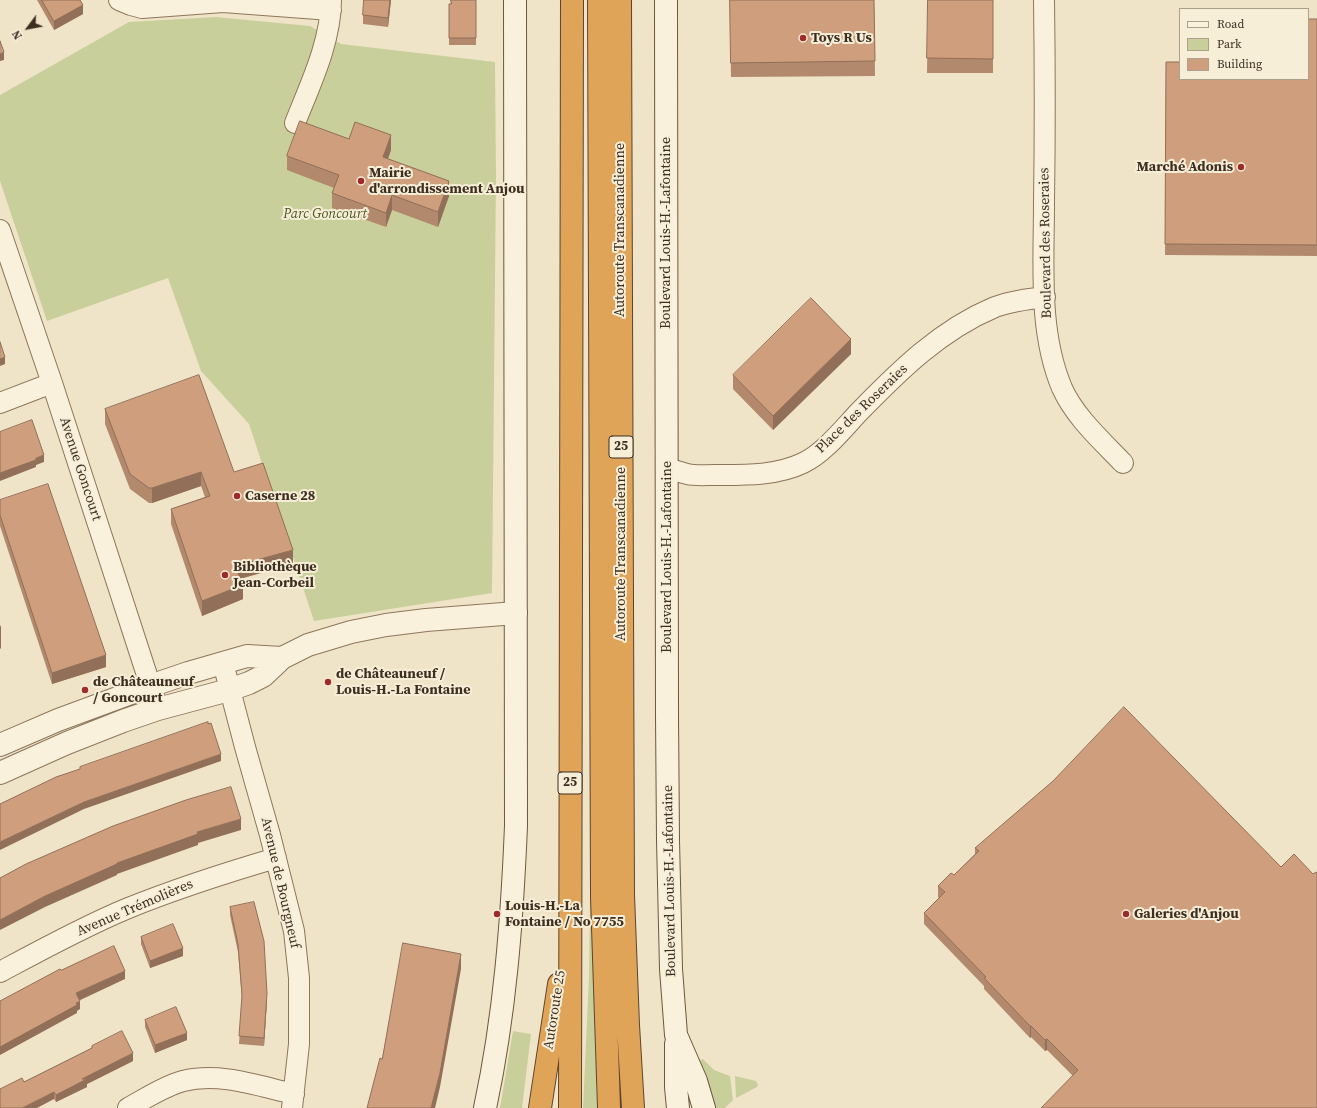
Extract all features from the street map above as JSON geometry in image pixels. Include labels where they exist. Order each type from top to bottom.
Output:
[{"type":"highway","name":"25","points":[[570,912],[572,0]]},
{"type":"highway","points":[[599,0],[602,897],[609,1108]]},
{"type":"highway","name":"Autoroute Transcanadienne","points":[[620,0],[622,887],[628,1033],[633,1108]]},
{"type":"highway","name":"Autoroute 25","points":[[540,1108],[570,912]]},
{"type":"highway","points":[[570,912],[570,1108]]},
{"type":"main road","points":[[485,1108],[503,997],[513,891],[516,826],[514,0]]},
{"type":"main road","name":"Boulevard Louis-H.-Lafontaine","points":[[666,0],[666,468],[668,840],[671,969],[676,1035],[696,1081],[704,1108]]},
{"type":"main road","points":[[0,773],[67,743],[158,709],[250,683],[263,676],[282,658],[308,645],[351,632],[386,625],[426,620],[516,613]]},
{"type":"main road","points":[[0,745],[58,720],[150,686],[223,663],[247,656],[282,658]]},
{"type":"main road","points":[[676,1035],[676,1087],[678,1108]]},
{"type":"street","points":[[119,0],[142,8],[223,2],[331,5],[322,55],[296,123]]},
{"type":"street","name":"Boulevard des Roseraies","points":[[1044,0],[1046,94],[1045,297],[1047,332],[1057,376],[1063,390],[1078,415],[1123,463]]},
{"type":"street","name":"Avenue Goncourt","points":[[0,230],[52,383],[158,709]]},
{"type":"street","name":"Place des Roseraies","points":[[666,468],[694,475],[734,475],[775,472],[804,463],[816,455],[917,355],[938,340],[963,323],[995,307],[1023,299],[1045,297]]},
{"type":"street","points":[[0,403],[52,383]]},
{"type":"street","name":"Avenue de Bourgneuf","points":[[223,663],[229,690],[270,834],[294,931],[299,978],[299,1044],[293,1101]]},
{"type":"street","name":"Avenue Trémolières","points":[[0,972],[84,928],[125,910],[222,874],[276,858]]},
{"type":"street","points":[[128,1108],[183,1081],[209,1079],[234,1080],[293,1101]]},
{"type":"green space","name":"Parc Goncourt","points":[[216,17],[310,26],[341,44],[495,62],[496,177],[492,593],[314,621],[249,424],[201,371],[168,278],[47,321],[0,181],[0,95],[129,22]]},
{"type":"green space","points":[[590,894],[594,894],[594,985],[597,1108],[583,1108],[589,977]]},
{"type":"green space","points":[[513,1031],[531,1034],[522,1108],[500,1108]]},
{"type":"green space","points":[[703,1059],[714,1070],[730,1076],[733,1100],[725,1108],[715,1108],[700,1060]]},
{"type":"green space","points":[[735,1076],[756,1081],[758,1085],[757,1087],[736,1098]]},
{"type":"building","points":[[42,0],[80,0],[83,5],[54,21]]},
{"type":"building","points":[[364,0],[390,0],[388,18],[363,15]]},
{"type":"building","points":[[451,0],[476,0],[476,38],[449,38],[449,4],[451,4]]},
{"type":"building","name":"Toys R Us","points":[[730,0],[874,0],[875,61],[731,63]]},
{"type":"building","points":[[928,0],[993,0],[993,59],[927,58]]},
{"type":"building","name":"Marché Adonis","points":[[1309,19],[1317,19],[1317,245],[1165,244],[1166,62],[1179,62],[1179,80],[1309,80]]},
{"type":"building","points":[[0,41],[4,52],[0,54]]},
{"type":"building","name":"Mairie d'arrondissement Anjou","points":[[300,121],[349,139],[355,122],[391,135],[383,157],[449,181],[438,212],[392,195],[386,213],[332,193],[339,175],[287,156]]},
{"type":"building","points":[[811,298],[851,339],[773,416],[733,375]]},
{"type":"building","points":[[0,342],[5,357],[0,359]]},
{"type":"building","name":"Caserne 28","points":[[199,375],[234,472],[263,463],[293,550],[235,566],[243,585],[202,601],[171,509],[210,496],[201,472],[149,488],[130,474],[105,409]]},
{"type":"building","points":[[32,420],[44,455],[36,458],[36,460],[0,473],[0,432]]},
{"type":"building","points":[[48,484],[106,655],[52,673],[0,515],[0,500]]},
{"type":"building","name":"Galeries d'Anjou","points":[[1124,707],[1281,867],[1294,854],[1313,874],[1316,872],[1317,874],[1317,1108],[1041,1108],[1078,1070],[1047,1039],[1045,1040],[1030,1026],[984,978],[986,977],[924,913],[945,892],[938,886],[951,873],[954,875],[979,851],[975,848],[1053,781]]},
{"type":"building","points":[[208,722],[208,724],[211,723],[221,754],[84,802],[0,842],[0,804],[56,777],[80,769],[80,767]]},
{"type":"building","points":[[231,787],[241,819],[197,832],[198,834],[117,863],[45,896],[0,920],[0,878],[26,864],[113,826],[186,800]]},
{"type":"building","points":[[254,902],[264,941],[267,993],[264,1038],[239,1036],[242,995],[238,944],[230,907]]},
{"type":"building","points":[[173,924],[183,948],[150,961],[141,937]]},
{"type":"building","points":[[403,943],[461,954],[440,1073],[431,1108],[367,1108],[380,1058],[382,1059]]},
{"type":"building","points":[[114,946],[125,971],[76,993],[80,1001],[76,1003],[77,1005],[0,1047],[0,1001],[60,969],[61,970]]},
{"type":"building","points":[[176,1007],[187,1033],[155,1045],[145,1020]]},
{"type":"building","points":[[122,1031],[133,1053],[82,1079],[87,1079],[56,1095],[54,1092],[22,1108],[0,1108],[0,1089],[22,1078],[24,1082],[92,1048],[92,1046]]},
{"type":"place","name":"Toys R Us","points":[[803,38]]},
{"type":"place","name":"Marché Adonis","points":[[1241,167]]},
{"type":"place","name":"Mairie d'arrondissement Anjou","points":[[361,181]]},
{"type":"place","name":"Caserne 28","points":[[237,496]]},
{"type":"place","name":"Bibliothèque Jean-Corbeil","points":[[225,575]]},
{"type":"place","name":"de Châteauneuf / Louis-H.-La Fontaine","points":[[328,682]]},
{"type":"place","name":"de Châteauneuf / Goncourt","points":[[85,690]]},
{"type":"place","name":"Louis-H.-La Fontaine / No 7755","points":[[497,914]]},
{"type":"place","name":"Galeries d'Anjou","points":[[1126,914]]}]
